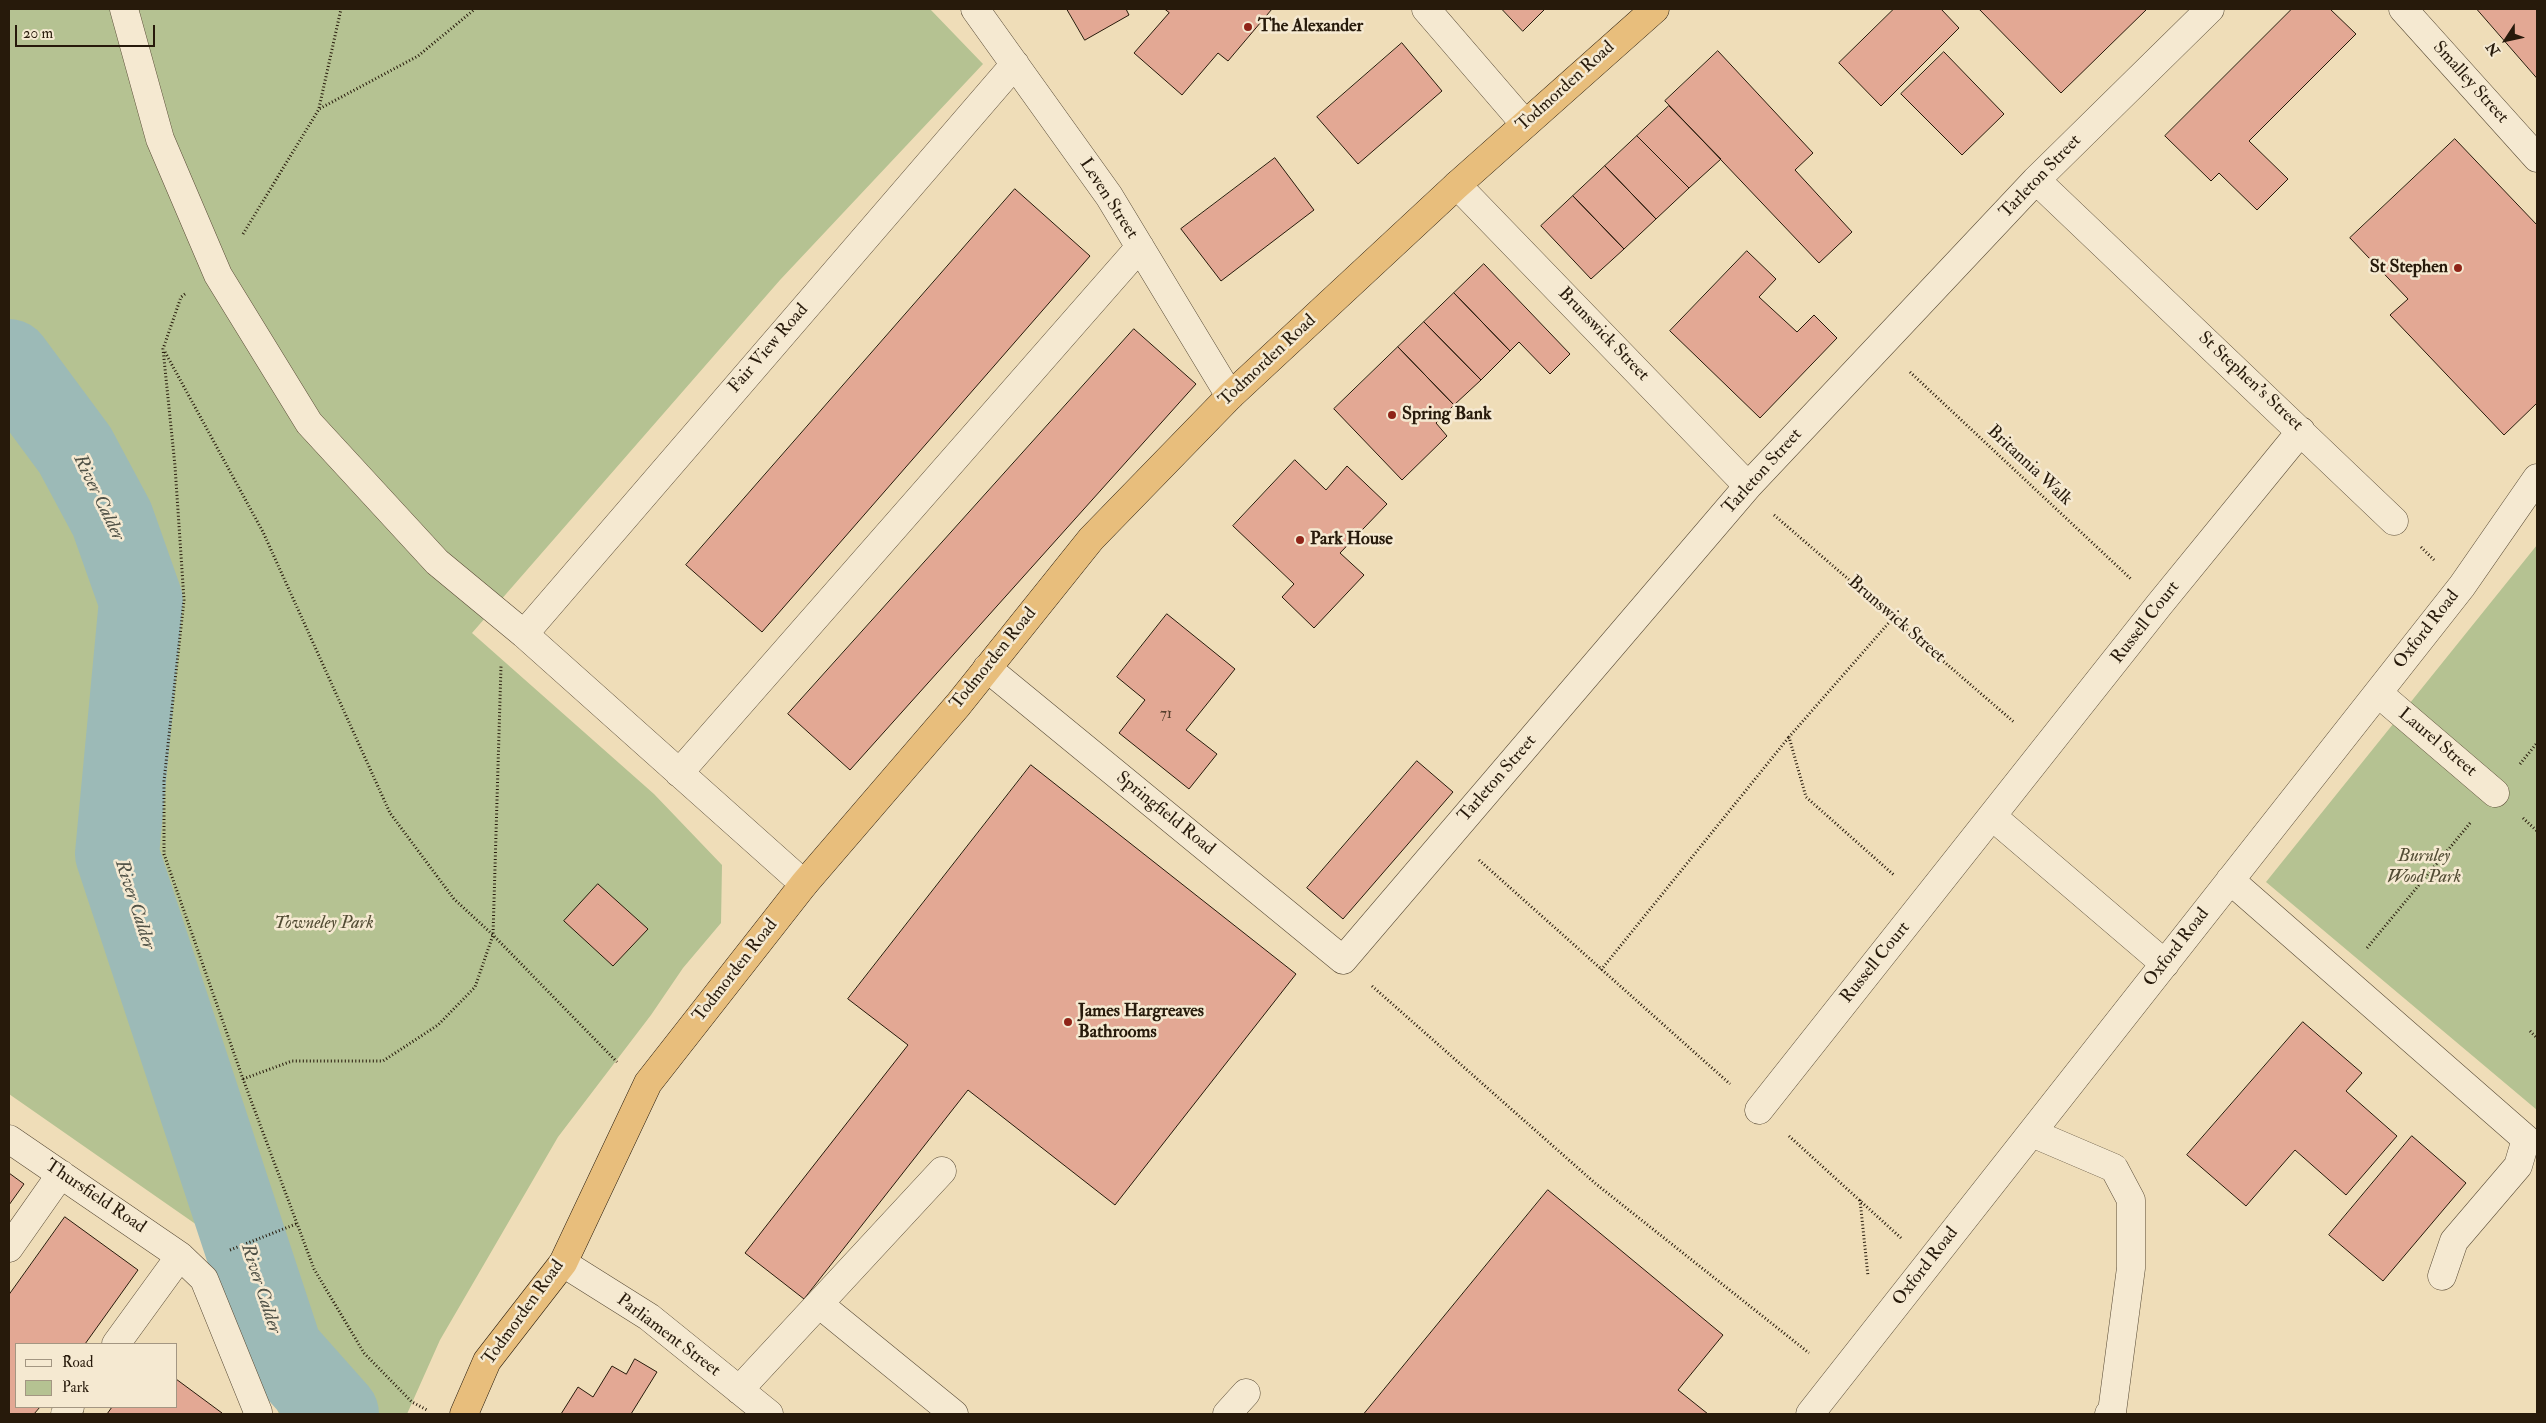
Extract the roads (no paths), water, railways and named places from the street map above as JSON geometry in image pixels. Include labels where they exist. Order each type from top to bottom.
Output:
[{"type":"highway","name":"Todmorden Road","points":[[464,1414],[487,1361],[563,1263],[648,1083],[804,884],[987,668],[1091,539],[1230,396],[1457,185],[1655,9]]},
{"type":"street","points":[[124,9],[160,140],[218,275],[309,423],[437,562],[524,634],[804,884]]},
{"type":"street","name":"Leven Street","points":[[975,9],[1108,196],[1230,396]]},
{"type":"street","points":[[1426,9],[1525,124]]},
{"type":"street","name":"Tarleton Street","points":[[1343,960],[1747,488],[2036,180],[2210,9]]},
{"type":"street","name":"Smalley Street","points":[[2403,9],[2537,158]]},
{"type":"street","name":"Fair View Road","points":[[524,634],[1014,64]]},
{"type":"street","name":"St Stephen's Street","points":[[2036,180],[2394,521]]},
{"type":"street","name":"Brunswick Street","points":[[1457,185],[1747,488]]},
{"type":"street","points":[[679,773],[1140,248]]},
{"type":"street","name":"Russell Court","points":[[1759,1110],[1993,817],[2159,605],[2301,431]]},
{"type":"street","name":"Oxford Road","points":[[1810,1414],[2462,586],[2537,478]]},
{"type":"street","name":"Springfield Road","points":[[987,668],[1343,960]]},
{"type":"street","name":"Laurel Street","points":[[2378,694],[2495,793]]},
{"type":"street","points":[[1993,817],[2164,964]]},
{"type":"street","points":[[2230,880],[2526,1139],[2518,1166],[2454,1241],[2442,1276]]},
{"type":"street","points":[[2032,1133],[2114,1168],[2132,1200],[2131,1268],[2112,1412],[2109,1414]]},
{"type":"street","name":"Thursfield Road","points":[[9,1139],[180,1256],[204,1279],[258,1412],[257,1414]]},
{"type":"street","points":[[739,1390],[942,1171]]},
{"type":"street","points":[[9,1248],[61,1174]]},
{"type":"street","points":[[117,1343],[180,1256]]},
{"type":"street","name":"Parliament Street","points":[[563,1263],[649,1317],[769,1414]]},
{"type":"street","points":[[819,1304],[954,1414]]},
{"type":"street","points":[[1227,1414],[1246,1393]]},
{"type":"waterway","name":"River Calder","points":[[9,361],[75,450],[112,519],[141,601],[117,854],[281,1351],[337,1414]]},
{"type":"place","name":"The Alexander","points":[[1248,27]]},
{"type":"place","name":"St Stephen","points":[[2458,268]]},
{"type":"place","name":"Spring Bank","points":[[1392,415]]},
{"type":"place","name":"Park House","points":[[1300,540]]},
{"type":"place","name":"James Hargreaves Bathrooms","points":[[1068,1022]]},
{"type":"park label","name":"Burnley Wood Park","points":[[2424,868]]},
{"type":"park label","name":"Towneley Park","points":[[324,924]]}]
